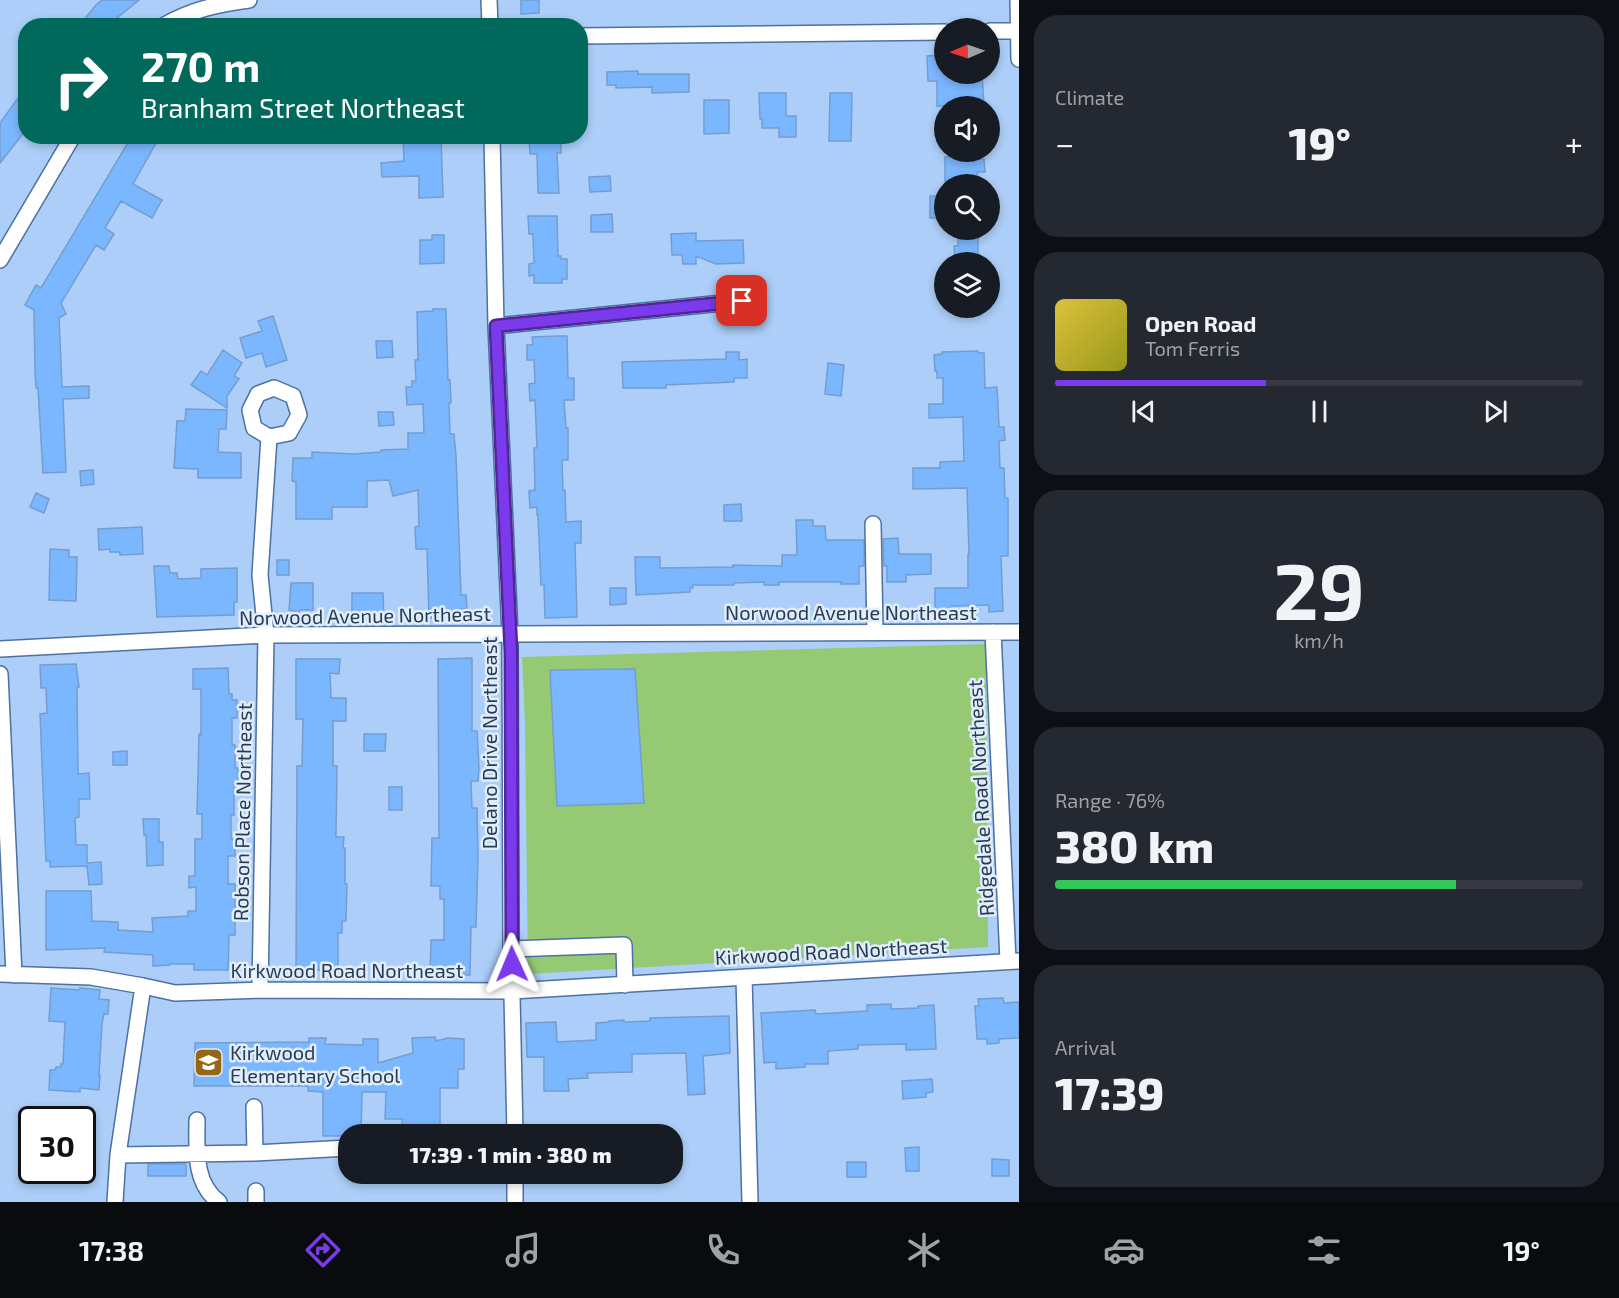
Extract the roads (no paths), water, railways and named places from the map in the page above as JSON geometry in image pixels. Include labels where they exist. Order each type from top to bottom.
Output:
[{"type":"street","points":[[178,18],[207,7],[249,0]]},
{"type":"street","points":[[489,0],[490,18]]},
{"type":"street","points":[[1017,0],[1019,60]]},
{"type":"street","points":[[1000,31],[1018,31]]},
{"type":"street","points":[[588,36],[934,32]]},
{"type":"street","points":[[0,260],[68,144]]},
{"type":"street","name":"Delano Drive Northeast","points":[[492,144],[496,326],[510,634],[514,1124]]},
{"type":"street","points":[[496,326],[742,301]]},
{"type":"street","name":"Robson Place Northeast","points":[[260,990],[266,635],[260,575],[269,437]]},
{"type":"street","points":[[873,524],[875,633]]},
{"type":"street","name":"Ridgedale Road Northeast","points":[[993,632],[1014,961]]},
{"type":"street","name":"Norwood Avenue Northeast","points":[[0,649],[266,635],[1019,632]]},
{"type":"street","points":[[0,674],[7,975]]},
{"type":"street","points":[[511,949],[624,945],[626,985]]},
{"type":"street","name":"Kirkwood Road Northeast","points":[[7,975],[91,977],[175,993],[260,990],[512,991],[1014,961]]},
{"type":"street","points":[[744,977],[750,1202]]},
{"type":"street","points":[[115,1202],[118,1155],[143,986]]},
{"type":"street","points":[[254,1107],[255,1153]]},
{"type":"street","points":[[197,1120],[197,1154],[201,1178],[208,1191],[219,1202]]},
{"type":"street","points":[[118,1155],[255,1153],[338,1149]]},
{"type":"street","points":[[515,1184],[516,1202]]},
{"type":"place","name":"Kirkwood Elementary School","points":[[209,1063]]}]
